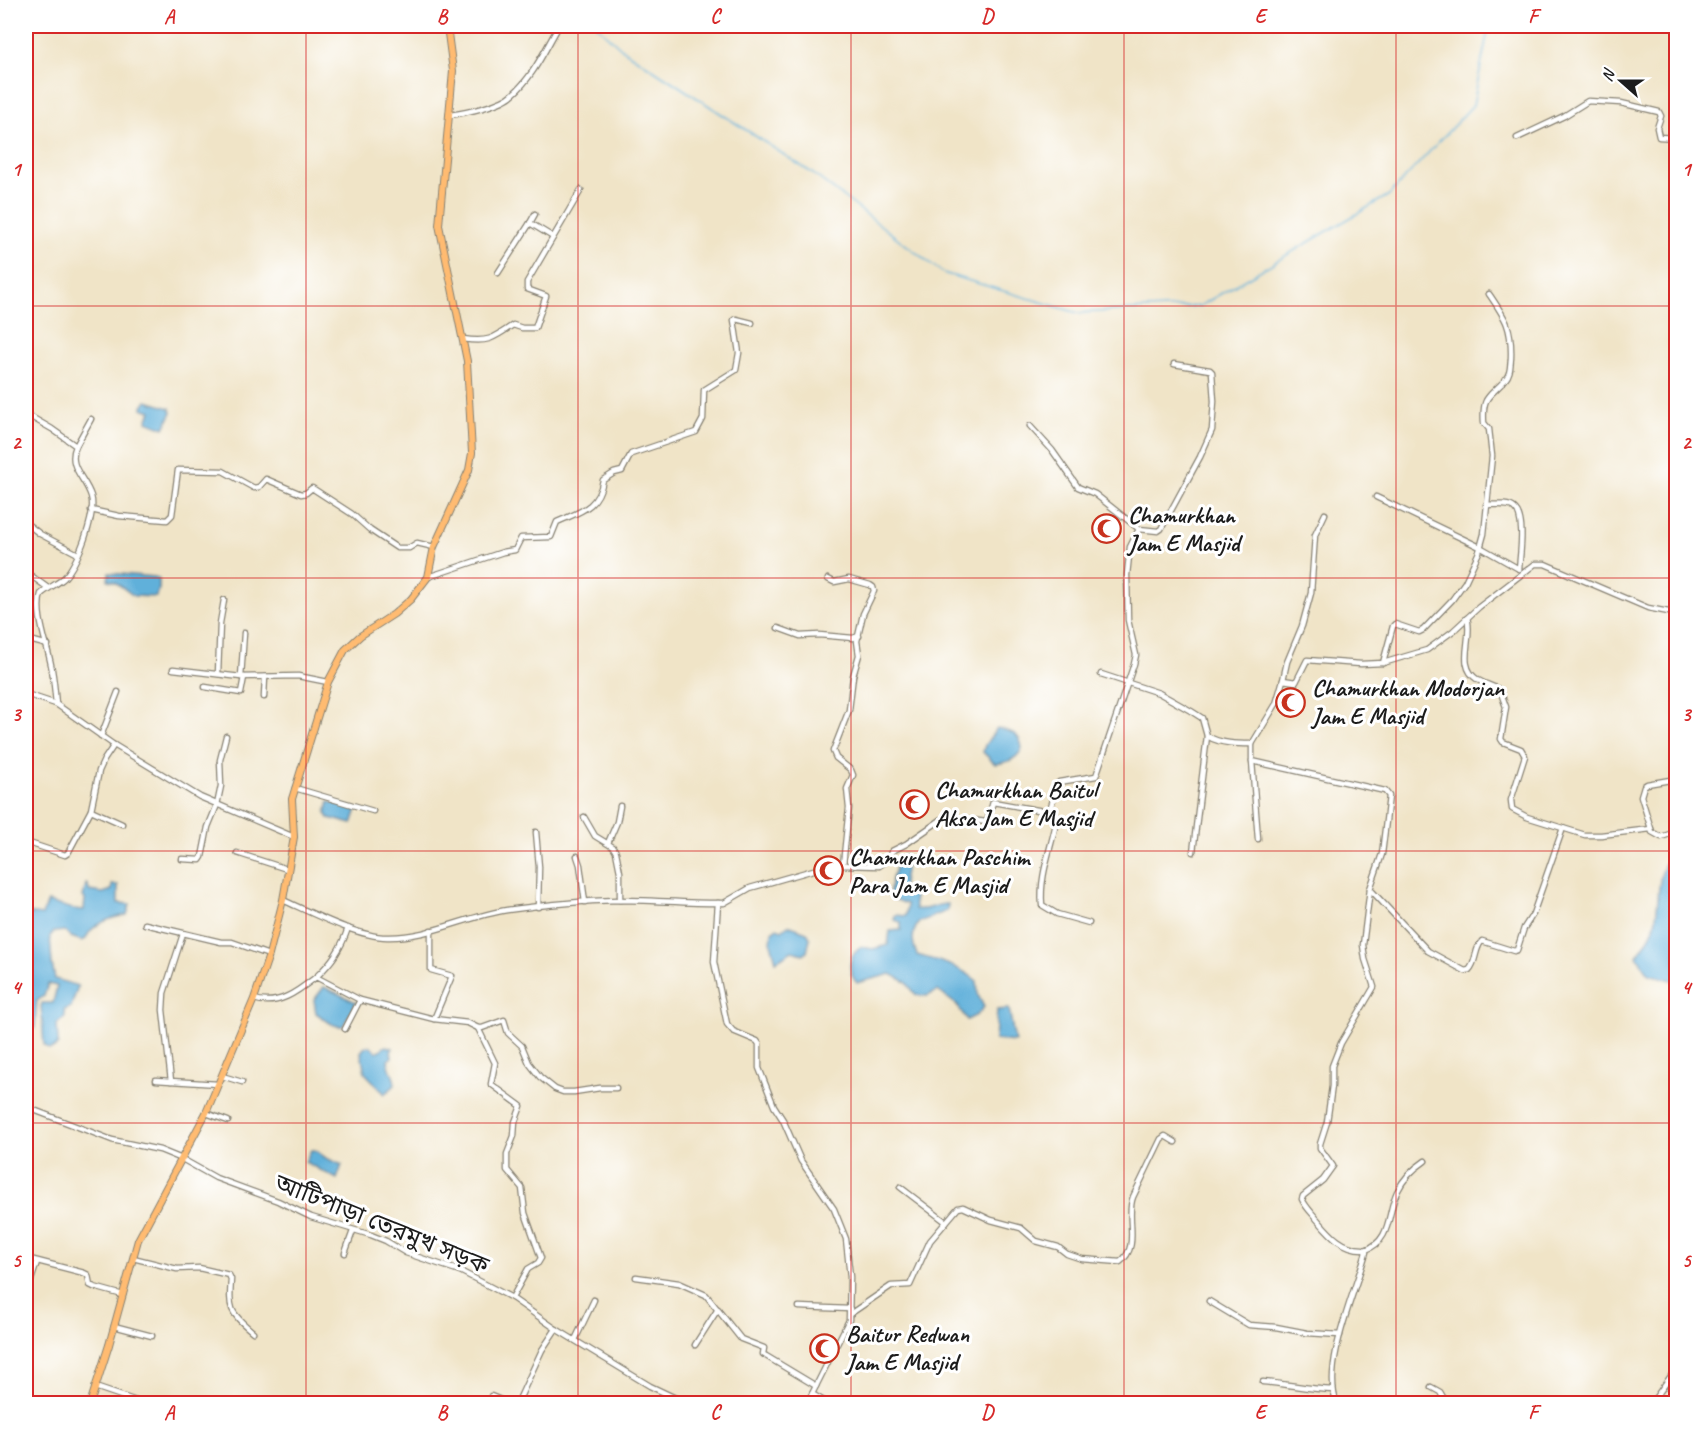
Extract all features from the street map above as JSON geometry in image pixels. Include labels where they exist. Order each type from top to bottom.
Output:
[{"type":"main road","points":[[90,1404],[142,1229],[183,1159],[206,1113],[254,999],[269,955],[283,900],[294,837],[292,799],[328,682],[345,650],[360,636],[394,614],[411,599],[428,577],[434,547],[469,470],[472,453],[467,361],[439,225],[453,70],[447,26]]},
{"type":"street","points":[[450,115],[486,106],[512,96],[538,62],[556,31]]},
{"type":"street","points":[[1517,138],[1564,116],[1588,101],[1621,103],[1659,112],[1661,116],[1657,128],[1659,137],[1677,138]]},
{"type":"street","points":[[463,339],[481,342],[491,340],[513,325],[535,328],[546,296],[527,289],[526,282],[580,190]]},
{"type":"street","points":[[498,273],[535,214]]},
{"type":"street","points":[[530,223],[553,237]]},
{"type":"street","points":[[1383,663],[1393,626],[1397,624],[1419,632],[1452,600],[1465,582],[1484,534],[1492,456],[1489,429],[1484,423],[1485,402],[1492,391],[1505,380],[1510,370],[1512,345],[1511,332],[1489,294]]},
{"type":"street","points":[[428,577],[515,550],[521,538],[551,537],[557,522],[596,500],[601,492],[603,480],[622,471],[631,454],[696,432],[703,419],[704,390],[736,370],[739,353],[734,321],[736,319],[752,323]]},
{"type":"street","points":[[1030,426],[1052,450],[1078,487],[1095,494],[1139,529],[1158,531],[1200,457],[1212,430],[1214,401],[1212,372],[1174,364]]},
{"type":"street","points":[[26,414],[76,446]]},
{"type":"street","points":[[56,704],[48,645],[39,603],[41,594],[66,576],[83,545],[91,510],[91,496],[73,461],[73,453],[91,419]]},
{"type":"street","points":[[91,510],[119,516],[167,520],[172,515],[178,470],[223,471],[254,488],[259,487],[266,479],[300,494],[312,488],[352,514],[370,530],[397,548],[409,548],[417,543],[434,547]]},
{"type":"street","points":[[1376,497],[1412,512],[1480,547],[1518,572]]},
{"type":"street","points":[[1486,505],[1512,506],[1516,509],[1522,529],[1518,572]]},
{"type":"street","points":[[1258,839],[1252,744],[1276,704],[1287,662],[1302,626],[1311,593],[1316,535],[1325,514]]},
{"type":"street","points":[[26,523],[40,534],[78,554]]},
{"type":"street","points":[[1049,812],[1059,782],[1096,776],[1136,655],[1127,610],[1128,560],[1130,546],[1139,529]]},
{"type":"street","points":[[1283,680],[1296,682],[1309,659],[1335,663],[1383,663],[1427,650],[1453,631],[1518,572],[1535,564],[1545,564],[1648,608],[1675,613],[1674,584],[1677,576]]},
{"type":"street","points":[[26,572],[48,588]]},
{"type":"street","points":[[828,579],[834,582],[849,579],[873,587],[874,591],[863,614],[857,641],[860,655],[853,676],[849,710],[833,751],[836,758],[851,770],[853,775],[847,789],[849,808],[843,865]]},
{"type":"street","points":[[218,674],[220,623],[224,600]]},
{"type":"street","points":[[1467,618],[1470,626],[1466,659],[1470,672],[1479,681],[1500,690],[1506,707],[1501,739],[1521,750],[1525,756],[1511,800],[1512,809],[1527,817],[1592,836],[1651,829]]},
{"type":"street","points":[[778,628],[800,636],[853,638],[859,636]]},
{"type":"street","points":[[205,687],[241,693],[243,633]]},
{"type":"street","points":[[26,639],[48,645]]},
{"type":"street","points":[[173,669],[243,677],[298,676],[328,682]]},
{"type":"street","points":[[1101,674],[1159,693],[1202,718],[1207,736],[1193,852]]},
{"type":"street","points":[[264,697],[265,677]]},
{"type":"street","points":[[101,736],[118,692]]},
{"type":"street","points":[[26,694],[56,704],[114,745],[170,780],[217,805],[294,837]]},
{"type":"street","points":[[182,859],[200,860],[202,857],[208,827],[217,805],[221,786],[220,760],[226,736]]},
{"type":"street","points":[[1207,736],[1230,744],[1252,744]]},
{"type":"street","points":[[26,842],[65,855],[91,810],[99,771],[114,745]]},
{"type":"street","points":[[1252,761],[1388,793],[1389,796],[1382,854],[1370,889],[1363,945],[1374,987],[1341,1043],[1332,1066],[1327,1122],[1320,1144],[1324,1155],[1333,1166],[1323,1180],[1302,1199],[1333,1237],[1342,1244],[1365,1250],[1380,1243],[1402,1182],[1425,1161]]},
{"type":"street","points":[[1677,779],[1647,784],[1641,796],[1651,829],[1656,835],[1661,837],[1677,832]]},
{"type":"street","points":[[295,788],[373,811]]},
{"type":"street","points":[[283,900],[348,928],[388,937],[430,930],[478,915],[585,902],[620,900],[724,903],[750,888],[817,869],[843,865],[883,864],[892,851],[945,817],[987,822],[993,802],[1056,814],[1052,843],[1041,880],[1042,905],[1057,914],[1089,923]]},
{"type":"street","points":[[608,843],[617,822],[620,806]]},
{"type":"street","points":[[91,810],[122,824]]},
{"type":"street","points":[[584,817],[595,836],[613,847],[618,858],[620,900]]},
{"type":"street","points":[[1370,889],[1428,951],[1465,971],[1475,960],[1478,946],[1482,941],[1517,950],[1524,928],[1533,914],[1563,828]]},
{"type":"street","points":[[536,832],[539,867],[538,907]]},
{"type":"street","points":[[237,854],[287,869]]},
{"type":"street","points":[[577,856],[585,902]]},
{"type":"street","points":[[718,903],[714,962],[727,1024],[733,1031],[759,1044],[759,1068],[774,1106],[783,1120],[801,1161],[834,1209],[846,1239],[849,1320],[807,1404]]},
{"type":"street","points":[[145,924],[221,942],[232,942],[269,955]]},
{"type":"street","points":[[254,999],[273,1001],[298,990],[331,963],[342,945],[348,928]]},
{"type":"street","points":[[430,930],[431,970],[452,976],[434,1019]]},
{"type":"street","points":[[171,1081],[163,1010],[164,993],[177,959],[183,934]]},
{"type":"street","points":[[316,976],[360,1000],[434,1019],[468,1023],[478,1028],[504,1020],[508,1033],[522,1046],[529,1063],[540,1077],[563,1092],[616,1088]]},
{"type":"street","points":[[345,1029],[360,1000]]},
{"type":"street","points":[[478,1028],[495,1063],[491,1084],[521,1106],[507,1154],[507,1170],[522,1188],[525,1213],[541,1258],[538,1263],[528,1269],[512,1298]]},
{"type":"street","points":[[222,1076],[242,1082]]},
{"type":"street","points":[[156,1080],[218,1084]]},
{"type":"street","name":"আটিপাড়া তেরমুখ সড়ক","points":[[26,1107],[112,1140],[160,1150],[183,1159],[216,1178],[310,1216],[371,1235],[406,1253],[460,1271],[512,1298],[556,1329],[650,1386],[688,1404]]},
{"type":"street","points":[[206,1113],[228,1120]]},
{"type":"street","points":[[799,1307],[850,1312],[891,1286],[910,1285],[930,1241],[958,1208],[963,1207],[991,1220],[1021,1228],[1036,1241],[1058,1248],[1067,1254],[1120,1262],[1125,1258],[1131,1240],[1130,1204],[1133,1197],[1161,1138],[1165,1136],[1175,1142]]},
{"type":"street","points":[[900,1187],[946,1222]]},
{"type":"street","points":[[345,1253],[353,1231]]},
{"type":"street","points":[[1337,1404],[1333,1390],[1336,1350],[1346,1311],[1364,1262],[1365,1250]]},
{"type":"street","points":[[26,1258],[84,1273],[88,1275],[90,1285],[123,1295]]},
{"type":"street","points":[[133,1258],[177,1269],[199,1268],[229,1275],[231,1279],[230,1308],[236,1317],[253,1332]]},
{"type":"street","points":[[26,1295],[37,1262]]},
{"type":"street","points":[[636,1277],[679,1283],[706,1295],[743,1341],[764,1348],[765,1356],[816,1386]]},
{"type":"street","points":[[575,1340],[594,1300]]},
{"type":"street","points":[[1209,1301],[1249,1325],[1341,1335]]},
{"type":"street","points":[[694,1345],[718,1309]]},
{"type":"street","points":[[114,1326],[152,1336]]},
{"type":"street","points":[[517,1404],[542,1350],[556,1329]]},
{"type":"street","points":[[1651,1404],[1677,1369]]},
{"type":"street","points":[[1263,1382],[1333,1390]]},
{"type":"street","points":[[95,1387],[145,1404]]},
{"type":"street","points":[[1431,1387],[1440,1392],[1447,1404]]},
{"type":"street","points":[[812,1394],[829,1404]]},
{"type":"street","points":[[491,1396],[511,1404]]},
{"type":"street","points":[[156,1404],[159,1400],[173,1404]]},
{"type":"water","points":[[147,401],[170,408],[172,412],[164,428],[147,421],[151,411],[142,408]]},
{"type":"water","points":[[109,573],[159,579],[156,597],[134,596],[115,582],[108,580]]},
{"type":"water","points":[[997,728],[1017,736],[1022,748],[1011,760],[995,764],[983,752]]},
{"type":"water","points":[[329,802],[357,809],[352,824],[329,818],[326,813]]},
{"type":"water","points":[[1676,849],[1676,981],[1649,974],[1637,956],[1654,928],[1661,874],[1669,856]]},
{"type":"water","points":[[903,855],[907,857],[902,891],[914,895],[915,909],[948,904],[947,911],[919,922],[913,942],[917,955],[956,968],[977,981],[978,995],[984,1007],[977,1015],[967,1020],[957,1005],[938,991],[927,996],[916,995],[906,982],[891,974],[857,983],[850,969],[851,959],[857,950],[861,947],[873,949],[888,945],[890,931],[901,930],[901,922],[894,920],[895,915],[906,916],[907,904],[889,897],[895,870]]},
{"type":"water","points":[[86,884],[89,891],[103,893],[112,890],[112,885],[118,885],[118,903],[130,904],[127,915],[97,925],[82,941],[71,937],[65,931],[54,932],[50,936],[55,979],[78,986],[71,1007],[64,1010],[65,1017],[57,1024],[58,1044],[49,1049],[44,1045],[41,1006],[42,1003],[53,1003],[57,986],[48,984],[44,996],[37,1001],[35,1028],[31,1024],[29,1010],[26,1009],[26,913],[42,915],[48,902],[84,910],[85,899],[83,897]]},
{"type":"water","points":[[788,925],[807,932],[810,938],[807,952],[803,954],[792,951],[776,961],[771,943],[772,932],[777,928],[782,930]]},
{"type":"water","points":[[324,987],[356,1002],[343,1026],[332,1024],[316,1013],[314,1000]]},
{"type":"water","points":[[1009,1009],[1015,1042],[995,1040],[997,1010]]},
{"type":"water","points":[[370,1046],[377,1052],[386,1046],[393,1048],[392,1057],[388,1060],[395,1085],[385,1094],[365,1073],[361,1052],[365,1047]]},
{"type":"water","points":[[311,1150],[342,1165],[337,1179],[305,1162]]},
{"type":"waterway","points":[[597,26],[622,49],[812,173],[943,273],[1078,313],[1200,306],[1389,195],[1473,105],[1489,26]]},
{"type":"place","name":"Chamurkhan Jam E Masjid","points":[[1107,529]]},
{"type":"place","name":"Chamurkhan Modorjan Jam E Masjid","points":[[1291,702]]},
{"type":"place","name":"Chamurkhan Baitul Aksa Jam E Masjid","points":[[914,804]]},
{"type":"place","name":"Chamurkhan Paschim Para Jam E Masjid","points":[[828,871]]},
{"type":"place","name":"Baitur Redwan Jam E Masjid","points":[[825,1348]]}]
